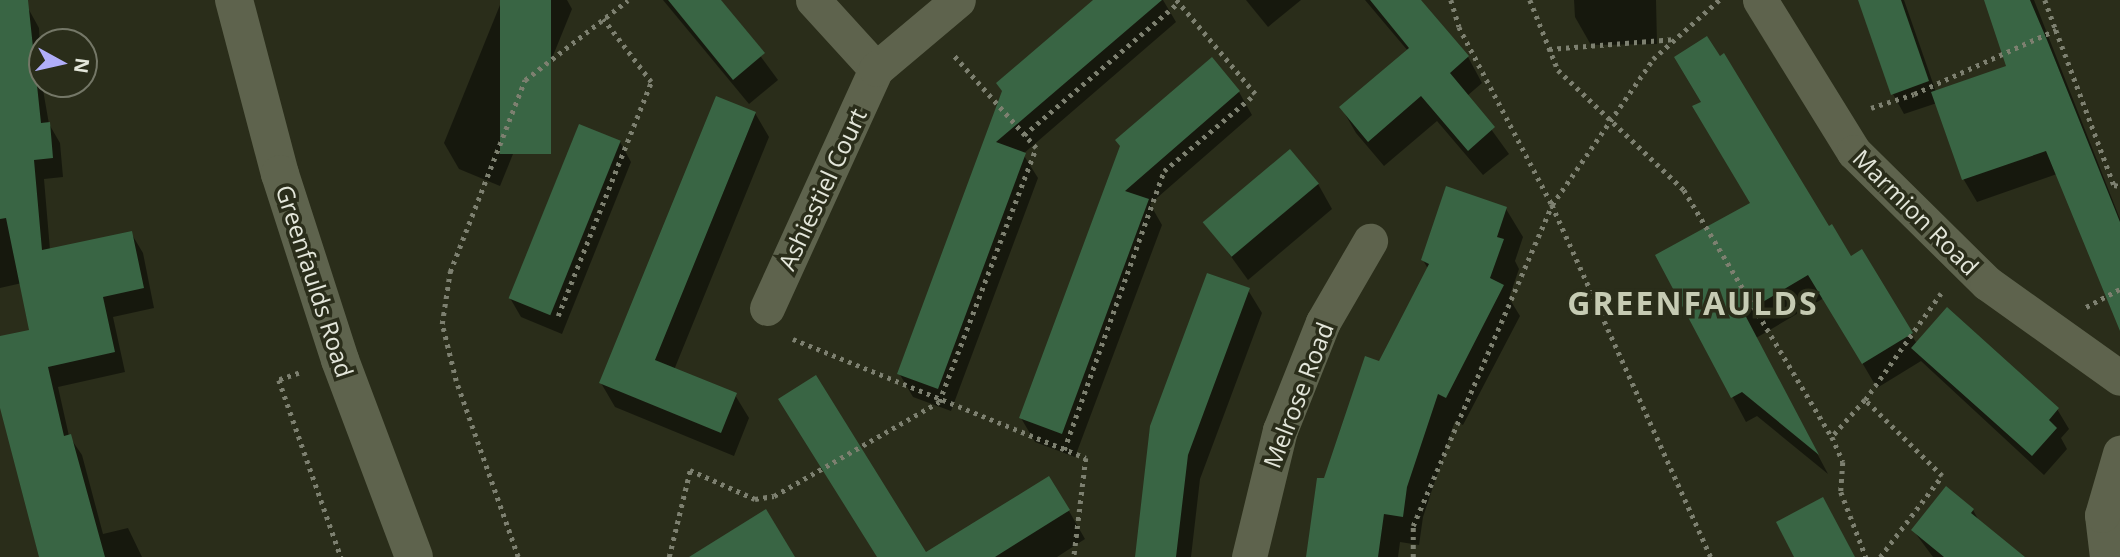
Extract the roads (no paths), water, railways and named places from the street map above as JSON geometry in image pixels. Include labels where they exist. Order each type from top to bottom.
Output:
[{"type":"street","points":[[813,0],[876,69]]},
{"type":"street","name":"Ashiestiel Court","points":[[767,308],[876,69],[958,0]]},
{"type":"street","name":"Marmion Road","points":[[1760,0],[1854,152],[1987,283],[2120,378]]},
{"type":"street","name":"Greenfaulds Road","points":[[239,3],[280,174],[340,360],[414,557]]},
{"type":"street","name":"Melrose Road","points":[[1249,557],[1280,430],[1324,322],[1370,241]]},
{"type":"street","points":[[2107,557],[2102,516],[2120,453]]},
{"type":"district","name":"GREENFAULDS","points":[[1693,303]]}]
